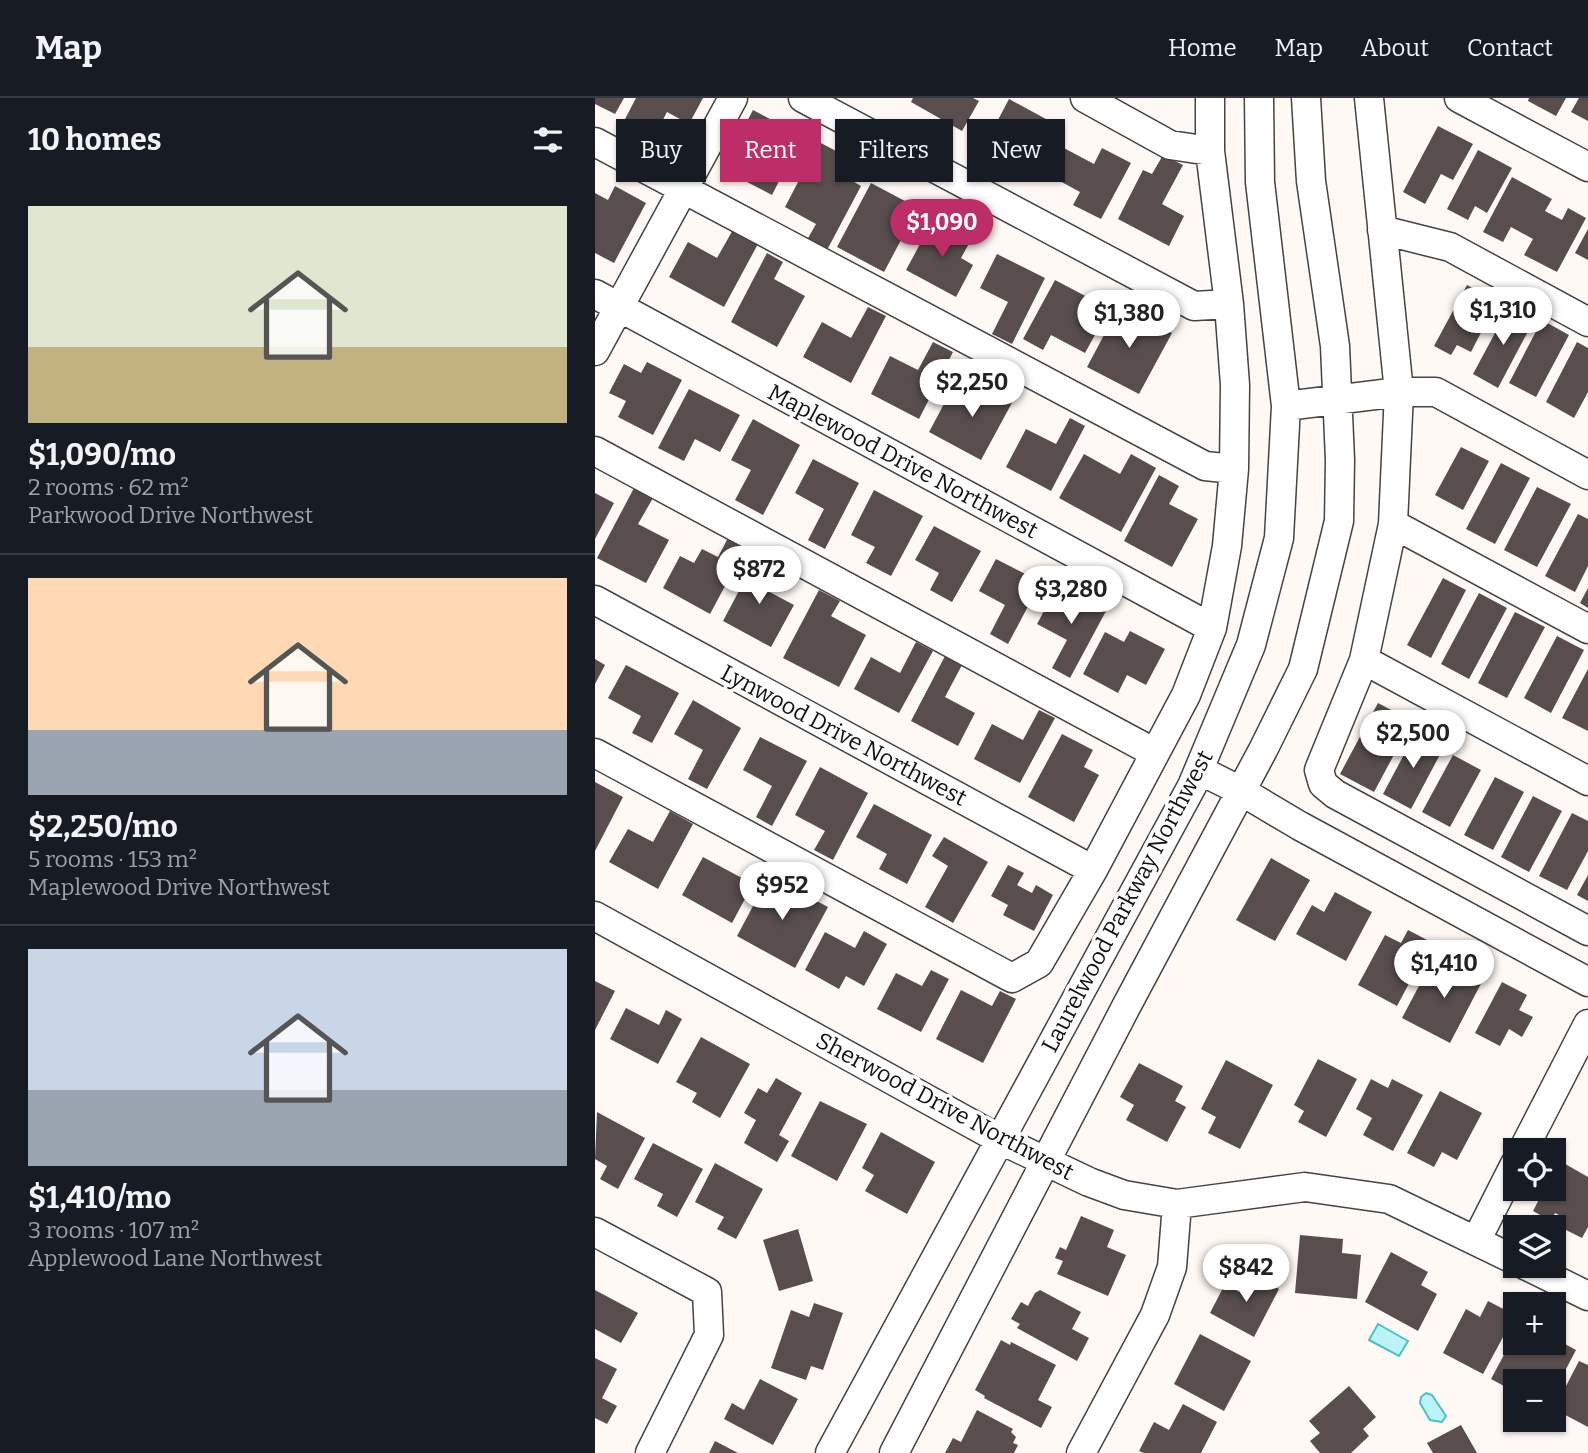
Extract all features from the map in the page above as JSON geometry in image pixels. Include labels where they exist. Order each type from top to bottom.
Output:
[{"type":"street","points":[[595,351],[607,300],[683,189],[733,98]]},
{"type":"street","points":[[803,98],[1194,306],[1229,304]]},
{"type":"street","points":[[1085,98],[1170,145],[1210,151]]},
{"type":"street","points":[[595,753],[1012,978],[1039,963],[1093,870],[1187,695],[1212,628],[1227,546],[1234,469],[1235,386],[1229,304],[1210,151],[1210,98]]},
{"type":"street","name":"Laurelwood Parkway Northwest","points":[[830,1453],[1199,771],[1251,645],[1279,538],[1286,405],[1260,182],[1259,98]]},
{"type":"street","points":[[894,1453],[1303,669],[1339,520],[1335,346],[1311,181],[1306,98]]},
{"type":"street","points":[[1369,98],[1399,392],[1393,524],[1364,660],[1319,770],[1323,784],[1335,794],[1588,931]]},
{"type":"street","points":[[1459,98],[1588,167]]},
{"type":"street","points":[[595,142],[1205,466],[1234,469]]},
{"type":"street","points":[[1382,230],[1450,247],[1588,322]]},
{"type":"street","name":"Maplewood Drive Northwest","points":[[607,300],[1212,628]]},
{"type":"street","points":[[1286,405],[1399,392],[1436,392],[1588,475]]},
{"type":"street","points":[[595,451],[1155,753]]},
{"type":"street","points":[[1393,524],[1588,629]]},
{"type":"street","name":"Lynwood Drive Northwest","points":[[595,600],[1093,870]]},
{"type":"street","points":[[1364,660],[1588,781]]},
{"type":"street","points":[[1199,771],[1241,791],[1300,826],[1588,982]]},
{"type":"street","name":"Sherwood Drive Northwest","points":[[595,916],[1001,1140],[1047,1163],[1124,1195],[1177,1204],[1305,1187],[1389,1199],[1503,1254]]},
{"type":"street","points":[[1529,1138],[1588,1024]]},
{"type":"street","points":[[1476,1241],[1503,1188]]},
{"type":"street","points":[[1081,1453],[1156,1315],[1172,1267],[1177,1204]]},
{"type":"street","points":[[595,1232],[707,1292],[709,1335],[650,1453]]},
{"type":"street","points":[[1551,1278],[1588,1296]]},
{"type":"water","points":[[1378,1324],[1408,1341],[1399,1356],[1369,1340]]},
{"type":"water","points":[[1426,1393],[1432,1395],[1446,1416],[1442,1422],[1430,1420],[1420,1403],[1421,1397]]},
{"type":"building","points":[[595,98],[624,98],[615,114],[595,104]]},
{"type":"building","points":[[636,98],[703,98],[692,119],[680,119],[667,112],[663,119],[625,119]]},
{"type":"building","points":[[913,98],[973,98],[979,101],[962,131],[953,126],[953,119],[941,119],[911,102]]},
{"type":"building","points":[[1529,98],[1566,98],[1556,116],[1528,101]]},
{"type":"building","points":[[1579,98],[1588,98],[1588,121],[1571,112]]},
{"type":"building","points":[[1009,99],[1046,119],[998,119]]},
{"type":"building","points":[[753,110],[770,119],[748,119]]},
{"type":"building","points":[[1438,126],[1473,144],[1453,180],[1441,174],[1425,204],[1403,192]]},
{"type":"building","points":[[821,143],[835,150],[835,182],[854,182],[861,186],[827,250],[807,240],[816,224],[785,207],[798,182],[821,182]]},
{"type":"building","points":[[1102,148],[1131,163],[1101,219],[1073,205],[1080,192],[1062,182],[1065,182],[1065,149],[1094,164]]},
{"type":"building","points":[[1478,150],[1512,168],[1487,213],[1475,206],[1468,220],[1447,209]]},
{"type":"building","points":[[1163,155],[1183,165],[1162,204],[1184,216],[1169,246],[1118,219],[1143,170],[1152,174]]},
{"type":"building","points":[[1512,177],[1552,199],[1545,211],[1562,220],[1568,208],[1586,218],[1557,272],[1524,255],[1533,239],[1511,227],[1503,242],[1483,232]]},
{"type":"building","points":[[747,182],[779,182],[772,195]]},
{"type":"building","points":[[871,183],[918,208],[884,272],[837,247]]},
{"type":"building","points":[[615,186],[646,203],[614,263],[595,253],[595,193],[608,200]]},
{"type":"building","points":[[933,220],[971,240],[961,258],[973,265],[956,297],[906,270]]},
{"type":"building","points":[[734,228],[759,242],[724,307],[669,277],[688,242],[717,258]]},
{"type":"building","points":[[1588,229],[1588,260],[1575,253]]},
{"type":"building","points":[[767,253],[783,262],[774,279],[805,296],[777,347],[731,322]]},
{"type":"building","points":[[997,254],[1045,278],[1012,344],[992,334],[1008,302],[980,288]]},
{"type":"building","points":[[1055,280],[1093,300],[1085,315],[1101,324],[1085,353],[1051,335],[1043,350],[1023,339]]},
{"type":"building","points":[[1467,285],[1487,296],[1479,312],[1489,317],[1471,352],[1457,345],[1451,355],[1434,346]]},
{"type":"building","points":[[1120,305],[1172,333],[1139,394],[1087,367]]},
{"type":"building","points":[[868,307],[886,316],[851,383],[803,357],[822,322],[851,338]]},
{"type":"building","points":[[1509,307],[1534,320],[1498,388],[1473,374]]},
{"type":"building","points":[[1542,320],[1569,335],[1536,397],[1509,383]]},
{"type":"building","points":[[933,342],[953,352],[919,419],[871,394],[890,356],[918,370]]},
{"type":"building","points":[[1577,342],[1588,348],[1588,392],[1574,418],[1546,402]]},
{"type":"building","points":[[647,362],[682,380],[653,435],[618,417],[626,401],[609,393],[624,364],[641,373]]},
{"type":"building","points":[[979,380],[1014,399],[981,460],[929,432],[952,389],[969,399]]},
{"type":"building","points":[[689,389],[740,415],[720,452],[695,439],[684,461],[658,448]]},
{"type":"building","points":[[1070,418],[1085,426],[1051,491],[1006,467],[1026,429],[1056,444]]},
{"type":"building","points":[[753,419],[800,445],[763,515],[735,500],[751,470],[731,460]]},
{"type":"building","points":[[1461,447],[1489,461],[1463,510],[1435,495]]},
{"type":"building","points":[[1084,454],[1120,474],[1131,454],[1156,468],[1121,532],[1059,498]]},
{"type":"building","points":[[813,459],[859,483],[825,549],[808,540],[824,509],[795,493]]},
{"type":"building","points":[[1501,463],[1530,478],[1495,544],[1466,529]]},
{"type":"building","points":[[1159,475],[1179,486],[1169,504],[1198,519],[1172,567],[1124,541]]},
{"type":"building","points":[[1537,487],[1571,504],[1537,567],[1504,550]]},
{"type":"building","points":[[634,488],[653,498],[638,524],[669,540],[646,583],[597,558]]},
{"type":"building","points":[[874,490],[923,516],[891,576],[866,563],[875,547],[851,535]]},
{"type":"building","points":[[595,493],[614,503],[595,539]]},
{"type":"building","points":[[1578,514],[1588,519],[1588,566],[1575,592],[1545,576]]},
{"type":"building","points":[[934,526],[981,551],[952,602],[930,590],[939,573],[915,560]]},
{"type":"building","points":[[728,538],[746,547],[710,614],[663,588],[680,556],[694,563],[702,549],[718,557]]},
{"type":"building","points":[[758,555],[776,565],[764,589],[794,605],[771,647],[723,621]]},
{"type":"building","points":[[996,559],[1041,582],[1008,644],[990,634],[1005,605],[979,591]]},
{"type":"building","points":[[1443,578],[1466,590],[1431,658],[1407,645]]},
{"type":"building","points":[[1058,585],[1106,611],[1070,678],[1052,668],[1067,640],[1037,624]]},
{"type":"building","points":[[1588,588],[1588,608],[1580,603]]},
{"type":"building","points":[[819,590],[840,601],[831,616],[866,635],[839,687],[783,658]]},
{"type":"building","points":[[1479,593],[1507,608],[1469,679],[1441,664]]},
{"type":"building","points":[[1515,612],[1545,627],[1507,698],[1478,683]]},
{"type":"building","points":[[1130,631],[1165,649],[1146,685],[1127,675],[1118,693],[1083,674],[1105,632],[1124,642]]},
{"type":"building","points":[[1557,636],[1584,650],[1551,713],[1524,698]]},
{"type":"building","points":[[916,642],[933,651],[899,713],[854,689],[871,657],[900,673]]},
{"type":"building","points":[[945,656],[962,665],[945,697],[975,713],[958,746],[911,721]]},
{"type":"building","points":[[595,659],[605,665],[595,684]]},
{"type":"building","points":[[626,665],[679,693],[652,743],[632,733],[641,716],[608,698]]},
{"type":"building","points":[[1588,669],[1588,731],[1562,718]]},
{"type":"building","points":[[693,700],[741,728],[707,789],[688,779],[703,750],[674,734]]},
{"type":"building","points":[[1378,703],[1412,721],[1374,792],[1340,774]]},
{"type":"building","points":[[1039,710],[1055,718],[1020,783],[974,759],[992,724],[1023,740]]},
{"type":"building","points":[[1416,732],[1444,747],[1411,809],[1383,794]]},
{"type":"building","points":[[1062,734],[1093,750],[1084,767],[1099,775],[1074,822],[1028,797]]},
{"type":"building","points":[[760,737],[807,761],[772,826],[756,817],[772,786],[743,770]]},
{"type":"building","points":[[1453,755],[1481,770],[1450,827],[1422,812]]},
{"type":"building","points":[[820,767],[868,793],[833,860],[814,850],[825,831],[795,815]]},
{"type":"building","points":[[1495,777],[1524,792],[1493,850],[1464,835]]},
{"type":"building","points":[[595,782],[623,797],[595,851]]},
{"type":"building","points":[[1533,796],[1562,811],[1529,872],[1501,857]]},
{"type":"building","points":[[874,804],[932,835],[907,884],[879,869],[887,854],[856,837]]},
{"type":"building","points":[[670,811],[693,824],[658,889],[609,862],[628,829],[653,842]]},
{"type":"building","points":[[1572,813],[1588,821],[1588,851],[1567,890],[1539,876]]},
{"type":"building","points":[[944,837],[988,862],[953,923],[925,907],[948,866],[932,856]]},
{"type":"building","points":[[703,857],[753,884],[732,923],[682,895]]},
{"type":"building","points":[[1271,858],[1310,880],[1275,941],[1236,920]]},
{"type":"building","points":[[1008,865],[1024,873],[1017,885],[1032,893],[1036,885],[1053,895],[1034,931],[1003,915],[1008,905],[991,896]]},
{"type":"building","points":[[1588,875],[1588,901],[1577,895]]},
{"type":"building","points":[[769,876],[828,907],[795,968],[737,936]]},
{"type":"building","points":[[1335,892],[1372,912],[1346,961],[1296,934],[1312,905],[1324,912]]},
{"type":"building","points":[[1408,930],[1431,942],[1397,1006],[1358,985],[1385,935],[1401,943]]},
{"type":"building","points":[[864,931],[887,944],[864,986],[846,976],[839,989],[805,970],[825,932],[855,948]]},
{"type":"building","points":[[1454,960],[1485,976],[1450,1043],[1402,1018],[1429,967],[1445,975]]},
{"type":"building","points":[[931,970],[949,979],[921,1032],[877,1009],[896,973],[922,986]]},
{"type":"building","points":[[595,981],[615,991],[595,1030]]},
{"type":"building","points":[[1502,982],[1527,995],[1519,1010],[1533,1017],[1522,1037],[1509,1029],[1500,1046],[1475,1033]]},
{"type":"building","points":[[961,990],[992,1006],[1000,991],[1016,999],[983,1063],[936,1039]]},
{"type":"building","points":[[626,1008],[659,1025],[666,1010],[682,1019],[658,1064],[610,1039]]},
{"type":"building","points":[[701,1037],[750,1064],[720,1118],[692,1102],[697,1093],[676,1082]]},
{"type":"building","points":[[1318,1059],[1357,1079],[1326,1137],[1298,1122],[1304,1111],[1294,1105]]},
{"type":"building","points":[[1226,1060],[1273,1085],[1240,1149],[1208,1133],[1216,1117],[1201,1109]]},
{"type":"building","points":[[1139,1063],[1183,1086],[1175,1101],[1186,1107],[1167,1142],[1126,1120],[1134,1105],[1120,1097]]},
{"type":"building","points":[[776,1078],[802,1093],[779,1135],[789,1141],[777,1162],[744,1143],[756,1120],[744,1113],[758,1088],[767,1093]]},
{"type":"building","points":[[1371,1079],[1388,1088],[1392,1079],[1423,1095],[1393,1151],[1363,1135],[1372,1118],[1356,1109]]},
{"type":"building","points":[[1440,1091],[1482,1113],[1457,1160],[1442,1152],[1434,1167],[1407,1153]]},
{"type":"building","points":[[820,1101],[867,1124],[837,1181],[791,1156]]},
{"type":"building","points":[[597,1112],[645,1138],[618,1189],[600,1179],[607,1166],[595,1159]]},
{"type":"building","points":[[881,1132],[935,1162],[907,1214],[865,1191],[874,1175],[862,1168]]},
{"type":"building","points":[[653,1143],[703,1169],[677,1217],[657,1206],[663,1194],[634,1179]]},
{"type":"building","points":[[715,1163],[763,1189],[736,1239],[717,1229],[724,1217],[695,1202]]},
{"type":"building","points":[[1566,1164],[1588,1177],[1588,1227],[1582,1238],[1566,1230],[1566,1215],[1540,1215],[1533,1211],[1538,1201],[1566,1201]]},
{"type":"building","points":[[1081,1216],[1114,1230],[1107,1247],[1126,1255],[1108,1296],[1057,1274],[1063,1261],[1055,1258],[1060,1247],[1066,1250]]},
{"type":"building","points":[[798,1229],[813,1281],[779,1291],[763,1240]]},
{"type":"building","points":[[1300,1235],[1343,1239],[1342,1253],[1361,1255],[1357,1299],[1295,1293]]},
{"type":"building","points":[[1391,1252],[1428,1272],[1421,1285],[1437,1294],[1418,1331],[1365,1302]]},
{"type":"building","points":[[1249,1273],[1279,1289],[1254,1337],[1210,1313],[1225,1284],[1239,1292]]},
{"type":"building","points":[[595,1290],[638,1313],[621,1343],[595,1329]]},
{"type":"building","points":[[1040,1290],[1081,1312],[1072,1329],[1089,1338],[1077,1361],[1017,1328],[1020,1324],[1011,1319],[1021,1302],[1028,1306],[1035,1293]]},
{"type":"building","points":[[1488,1301],[1503,1309],[1503,1337],[1483,1374],[1443,1353],[1466,1309],[1480,1317]]},
{"type":"building","points":[[814,1303],[843,1313],[823,1370],[811,1366],[806,1380],[771,1368],[791,1310],[809,1317]]},
{"type":"building","points":[[1200,1334],[1251,1361],[1224,1411],[1174,1384]]},
{"type":"building","points":[[1001,1340],[1010,1345],[1011,1342],[1056,1365],[1038,1400],[1052,1407],[1041,1428],[984,1398],[985,1396],[975,1390]]},
{"type":"building","points":[[1566,1345],[1576,1350],[1566,1369],[1503,1369],[1503,1386],[1491,1379],[1504,1355],[1566,1355]]},
{"type":"building","points":[[595,1358],[617,1369],[602,1398],[617,1406],[607,1424],[595,1418]]},
{"type":"building","points":[[1579,1361],[1588,1365],[1588,1427],[1566,1415],[1566,1386]]},
{"type":"building","points":[[760,1379],[798,1399],[773,1445],[724,1419],[732,1403],[744,1410]]},
{"type":"building","points":[[1349,1386],[1376,1417],[1363,1429],[1369,1436],[1351,1453],[1320,1453],[1310,1441],[1320,1433],[1309,1421]]},
{"type":"building","points":[[1183,1404],[1217,1422],[1201,1453],[1139,1451],[1154,1422],[1169,1430]]},
{"type":"building","points":[[977,1410],[1013,1429],[1011,1432],[1016,1437],[1013,1443],[1018,1445],[1014,1453],[945,1453],[953,1438],[961,1442]]},
{"type":"building","points":[[1461,1425],[1477,1453],[1433,1453],[1427,1443]]},
{"type":"building","points":[[715,1441],[738,1453],[709,1453]]}]
